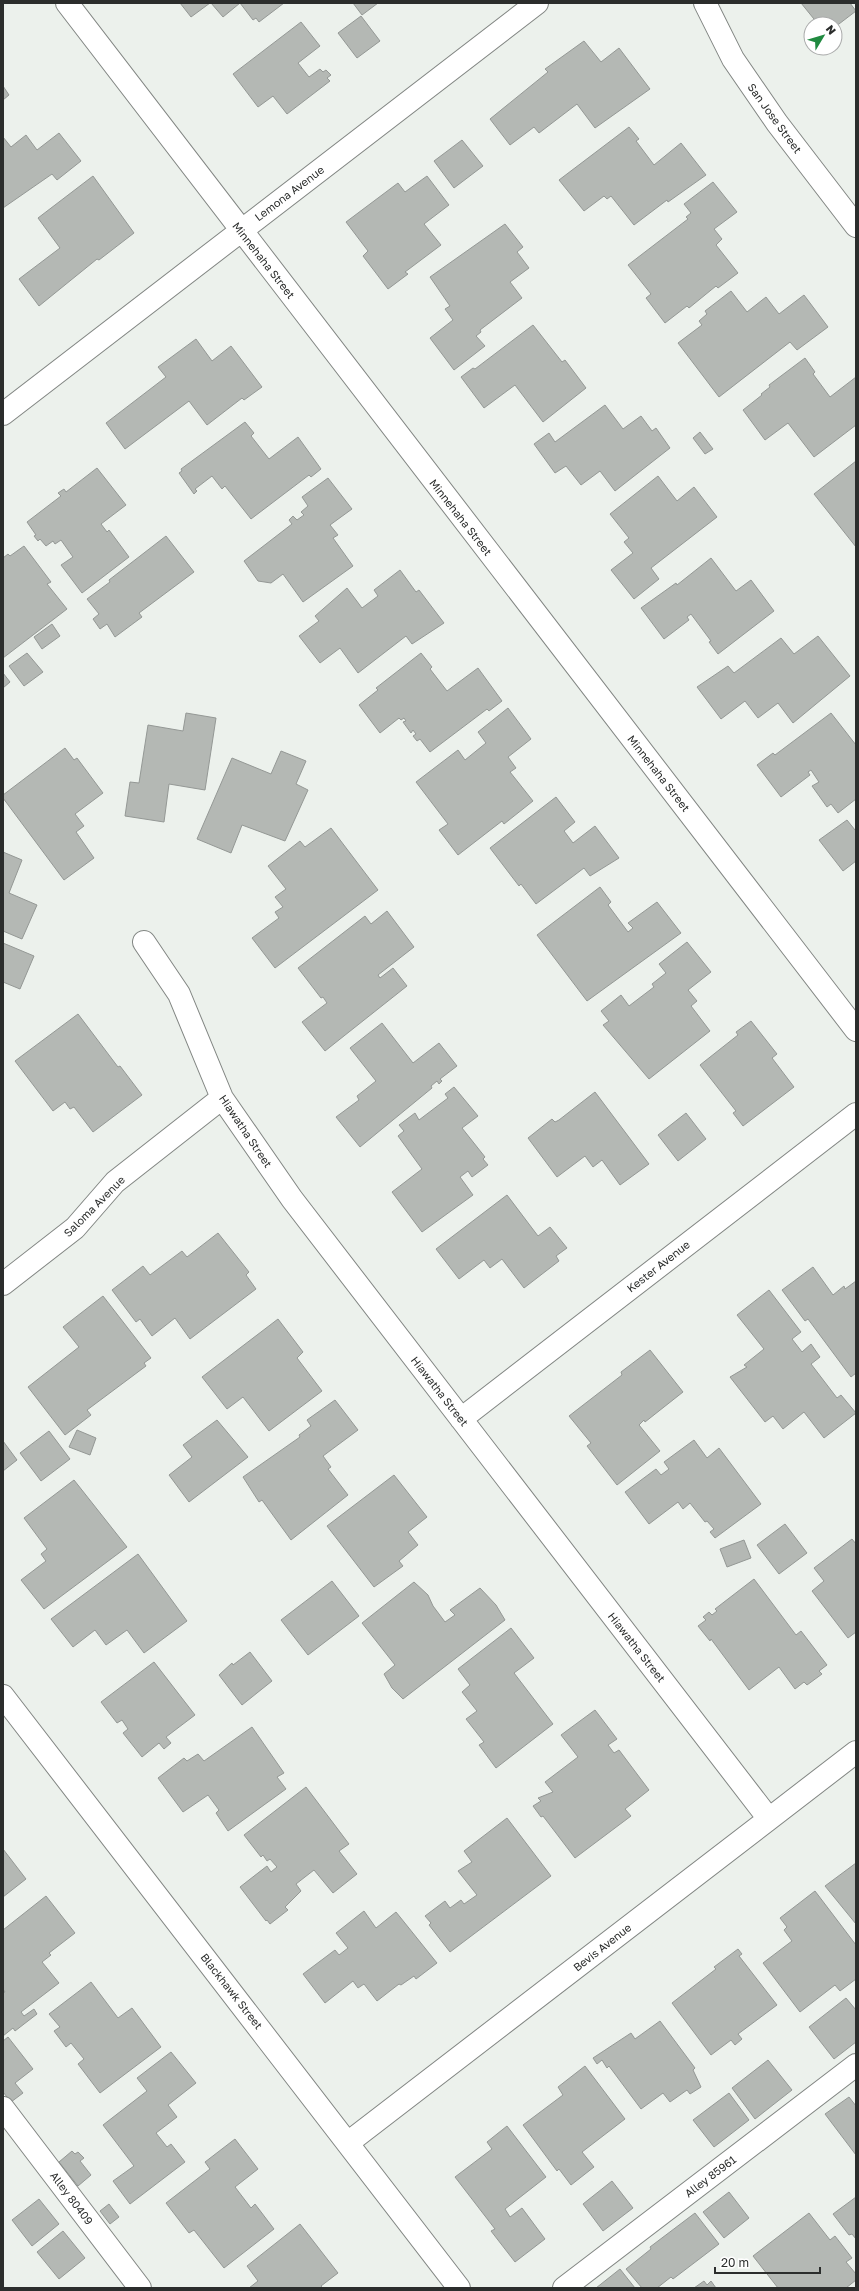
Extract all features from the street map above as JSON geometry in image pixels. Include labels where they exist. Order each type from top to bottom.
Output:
[{"type":"street","name":"Minnehaha Street","points":[[67,3],[856,1030]]},
{"type":"street","name":"Lemona Avenue","points":[[3,414],[537,3]]},
{"type":"street","name":"San Jose Street","points":[[705,3],[733,59],[777,123],[856,226]]},
{"type":"street","name":"Hiawatha Street","points":[[144,942],[179,994],[222,1098],[292,1199],[769,1819]]},
{"type":"street","name":"Saloma Avenue","points":[[3,1284],[75,1228],[115,1182],[222,1098]]},
{"type":"street","name":"Kester Avenue","points":[[461,1419],[856,1114]]},
{"type":"street","name":"Blackhawk Street","points":[[3,1696],[459,2288]]},
{"type":"street","name":"Bevis Avenue","points":[[348,2142],[856,1752]]},
{"type":"street","name":"Alley 85961","points":[[564,2288],[856,2065]]},
{"type":"street","name":"Alley 80409","points":[[3,2108],[140,2288]]},
{"type":"building","points":[[180,3],[210,3],[191,17]]},
{"type":"building","points":[[211,3],[240,3],[223,17]]},
{"type":"building","points":[[240,3],[284,3],[259,22],[256,18],[253,20]]},
{"type":"building","points":[[353,3],[378,3],[362,15]]},
{"type":"building","points":[[801,3],[850,3],[856,11],[843,21],[843,16],[812,16]]},
{"type":"building","points":[[361,16],[380,41],[357,58],[338,33]]},
{"type":"building","points":[[301,22],[320,46],[298,63],[309,77],[320,69],[323,72],[326,70],[331,75],[327,78],[330,81],[287,114],[273,96],[258,107],[233,74]]},
{"type":"building","points":[[584,41],[601,62],[619,48],[650,89],[595,128],[577,104],[539,133],[534,127],[510,145],[490,119],[548,72],[545,69]]},
{"type":"building","points":[[3,86],[9,95],[3,100]]},
{"type":"building","points":[[629,127],[639,139],[636,141],[654,165],[681,143],[706,175],[668,202],[667,200],[634,225],[611,196],[607,199],[604,196],[584,211],[559,180]]},
{"type":"building","points":[[59,133],[81,161],[57,180],[52,174],[3,208],[3,137],[11,147],[26,135],[37,150]]},
{"type":"building","points":[[462,140],[483,166],[454,188],[434,161]]},
{"type":"building","points":[[93,176],[134,233],[99,260],[97,259],[39,306],[19,279],[60,248],[38,218]]},
{"type":"building","points":[[427,176],[449,205],[424,224],[441,245],[405,272],[408,274],[388,289],[363,256],[368,251],[346,222],[398,183],[405,192]]},
{"type":"building","points":[[713,182],[737,212],[714,229],[722,239],[716,245],[738,273],[718,288],[716,286],[689,308],[687,306],[665,323],[646,298],[651,294],[628,265],[688,219],[686,217],[691,213],[684,204]]},
{"type":"building","points":[[505,224],[523,247],[517,252],[529,268],[510,282],[522,298],[480,330],[481,332],[476,336],[485,346],[454,370],[430,338],[453,320],[445,309],[450,306],[430,277]]},
{"type":"building","points":[[731,291],[747,312],[766,297],[779,314],[804,295],[828,327],[797,350],[790,342],[719,397],[678,343],[702,325],[699,321],[707,314],[705,311]]},
{"type":"building","points":[[533,325],[562,362],[565,360],[586,388],[543,422],[515,385],[484,408],[461,377],[473,368],[475,369]]},
{"type":"building","points":[[196,339],[212,361],[231,346],[262,387],[244,400],[242,398],[207,425],[189,401],[125,449],[106,423],[166,377],[158,367]]},
{"type":"building","points":[[805,358],[815,372],[813,374],[830,397],[856,377],[856,425],[814,457],[788,423],[765,440],[743,410],[762,395],[761,394],[770,387],[769,385]]},
{"type":"building","points":[[605,405],[623,429],[641,416],[652,431],[656,428],[670,448],[615,491],[600,471],[581,485],[566,466],[555,473],[534,444],[549,433],[555,442]]},
{"type":"building","points":[[245,422],[254,433],[251,436],[269,459],[298,437],[321,469],[311,477],[309,475],[251,519],[225,486],[222,489],[212,476],[195,489],[197,491],[194,494],[179,473],[182,471],[181,469]]},
{"type":"building","points":[[700,432],[713,449],[705,454],[693,438]]},
{"type":"building","points":[[856,461],[856,547],[814,494]]},
{"type":"building","points":[[97,468],[126,505],[101,524],[107,532],[109,530],[129,557],[82,593],[61,565],[73,557],[61,540],[55,544],[53,541],[46,546],[40,539],[38,541],[34,536],[36,535],[27,522],[61,496],[58,493],[64,489],[66,492]]},
{"type":"building","points":[[658,476],[677,501],[694,487],[717,517],[651,568],[659,579],[634,599],[611,570],[633,553],[624,542],[629,538],[610,514]]},
{"type":"building","points":[[328,478],[352,509],[330,525],[338,535],[333,538],[353,566],[303,602],[283,574],[271,583],[258,581],[244,561],[292,524],[289,520],[293,516],[297,520],[304,515],[301,512],[308,506],[302,497]]},
{"type":"building","points":[[166,536],[194,572],[139,613],[142,617],[115,637],[107,624],[100,629],[93,619],[99,614],[87,599]]},
{"type":"building","points":[[24,546],[51,582],[47,584],[67,609],[3,658],[3,558],[8,554],[10,556]]},
{"type":"building","points":[[711,558],[736,591],[751,580],[774,611],[718,654],[709,642],[711,641],[691,614],[687,617],[689,620],[664,639],[641,608],[676,583],[677,585]]},
{"type":"building","points":[[400,570],[416,592],[419,590],[444,623],[412,644],[406,636],[358,673],[340,648],[320,663],[299,636],[319,621],[315,616],[347,588],[362,608],[378,596],[374,590]]},
{"type":"building","points":[[52,624],[60,636],[42,649],[34,637]]},
{"type":"building","points":[[818,636],[850,676],[793,723],[778,703],[758,718],[745,701],[721,719],[697,687],[728,666],[734,673],[781,638],[794,654]]},
{"type":"building","points":[[27,653],[43,672],[24,686],[9,666]]},
{"type":"building","points":[[421,653],[432,667],[430,669],[447,691],[478,668],[502,701],[489,711],[487,709],[430,752],[420,739],[417,741],[413,736],[416,734],[413,730],[411,733],[403,722],[406,721],[404,718],[401,720],[399,718],[380,733],[359,705],[378,690],[376,688]]},
{"type":"building","points":[[3,673],[10,682],[3,688]]},
{"type":"building","points":[[508,708],[531,739],[508,757],[516,768],[510,772],[533,801],[504,824],[502,821],[458,855],[439,830],[448,824],[416,782],[458,750],[465,760],[486,743],[478,732]]},
{"type":"building","points":[[186,713],[216,718],[205,790],[169,784],[164,822],[125,816],[130,782],[139,783],[148,725],[183,731]]},
{"type":"building","points":[[831,713],[856,745],[856,799],[838,813],[831,804],[827,807],[812,786],[819,782],[811,770],[808,772],[810,775],[781,797],[757,765],[773,753],[775,755]]},
{"type":"building","points":[[65,748],[74,760],[77,758],[103,793],[75,814],[84,826],[76,832],[94,858],[64,880],[3,798],[3,795]]},
{"type":"building","points":[[281,751],[306,761],[296,784],[308,790],[285,841],[242,825],[231,853],[197,839],[232,758],[271,774]]},
{"type":"building","points":[[556,797],[575,822],[564,831],[573,843],[595,826],[619,858],[590,876],[584,868],[536,904],[521,884],[519,886],[490,848]]},
{"type":"building","points":[[847,820],[855,830],[856,829],[856,861],[843,871],[819,840]]},
{"type":"building","points":[[331,828],[378,890],[275,968],[252,938],[279,918],[275,912],[283,907],[275,897],[286,889],[268,866],[300,841],[305,847]]},
{"type":"building","points":[[3,852],[22,860],[9,893],[37,905],[22,939],[3,931]]},
{"type":"building","points":[[600,887],[611,902],[608,905],[628,932],[633,928],[628,923],[657,902],[681,933],[587,1001],[537,935]]},
{"type":"building","points":[[387,911],[414,947],[378,975],[380,978],[393,968],[407,986],[325,1051],[302,1022],[327,1003],[323,997],[321,998],[298,968],[365,916],[371,924]]},
{"type":"building","points":[[687,942],[711,972],[688,990],[697,1001],[691,1006],[710,1031],[649,1079],[603,1025],[609,1021],[601,1011],[621,995],[629,1006],[654,987],[652,984],[666,973],[659,964]]},
{"type":"building","points":[[3,943],[34,956],[20,989],[3,982]]},
{"type":"building","points":[[78,1014],[118,1067],[120,1066],[142,1095],[93,1132],[74,1107],[70,1109],[65,1102],[53,1111],[15,1061]]},
{"type":"building","points":[[751,1021],[777,1054],[772,1058],[794,1087],[743,1126],[733,1113],[736,1111],[700,1065],[738,1035],[736,1032]]},
{"type":"building","points":[[382,1023],[413,1063],[439,1043],[457,1066],[440,1079],[442,1081],[439,1084],[437,1081],[431,1086],[432,1088],[360,1147],[336,1117],[359,1100],[357,1096],[376,1081],[350,1048]]},
{"type":"building","points":[[454,1087],[478,1116],[462,1128],[485,1157],[483,1159],[488,1165],[472,1177],[468,1171],[460,1177],[473,1195],[422,1232],[392,1192],[422,1169],[398,1136],[404,1131],[399,1125],[415,1113],[419,1120],[448,1098],[445,1094]]},
{"type":"building","points":[[595,1092],[649,1164],[620,1185],[602,1160],[593,1167],[585,1156],[557,1177],[528,1138],[552,1119],[555,1122],[559,1120]]},
{"type":"building","points":[[686,1113],[706,1139],[678,1161],[658,1135]]},
{"type":"building","points":[[507,1195],[538,1236],[550,1227],[567,1248],[556,1256],[559,1261],[524,1288],[502,1259],[490,1268],[484,1260],[459,1279],[436,1249]]},
{"type":"building","points":[[218,1233],[249,1272],[246,1275],[256,1289],[190,1339],[175,1318],[152,1336],[140,1319],[136,1322],[112,1290],[143,1266],[150,1275],[182,1251],[187,1257]]},
{"type":"building","points":[[813,1267],[833,1295],[844,1286],[845,1289],[856,1281],[856,1373],[851,1377],[808,1319],[805,1321],[782,1290]]},
{"type":"building","points":[[769,1290],[801,1332],[792,1339],[802,1352],[811,1344],[820,1357],[811,1364],[837,1398],[841,1395],[856,1413],[824,1438],[804,1412],[783,1429],[773,1416],[765,1422],[730,1377],[747,1367],[744,1365],[764,1349],[737,1315]]},
{"type":"building","points":[[103,1296],[151,1358],[144,1363],[146,1366],[87,1410],[91,1415],[65,1435],[28,1387],[79,1347],[63,1327]]},
{"type":"building","points":[[278,1319],[303,1352],[297,1358],[322,1391],[269,1431],[243,1397],[227,1409],[202,1377]]},
{"type":"building","points":[[650,1350],[683,1392],[645,1422],[644,1420],[639,1425],[660,1451],[617,1485],[587,1446],[591,1443],[569,1416],[622,1375],[621,1372]]},
{"type":"building","points":[[335,1400],[358,1430],[323,1456],[331,1467],[328,1469],[348,1495],[291,1540],[262,1500],[259,1502],[243,1477],[300,1437],[299,1435],[311,1426],[307,1420]]},
{"type":"building","points":[[217,1420],[248,1457],[189,1502],[169,1475],[192,1457],[183,1445]]},
{"type":"building","points":[[77,1430],[96,1438],[90,1455],[69,1447]]},
{"type":"building","points":[[49,1431],[70,1459],[41,1481],[20,1453]]},
{"type":"building","points":[[694,1440],[707,1458],[719,1448],[761,1504],[715,1538],[710,1532],[714,1529],[707,1521],[705,1522],[690,1503],[683,1509],[678,1502],[649,1524],[625,1492],[656,1469],[661,1475],[669,1469],[664,1462]]},
{"type":"building","points":[[3,1441],[17,1460],[3,1471]]},
{"type":"building","points":[[394,1475],[427,1517],[408,1532],[418,1545],[399,1561],[403,1566],[374,1587],[327,1526]]},
{"type":"building","points":[[74,1480],[127,1547],[44,1609],[21,1580],[46,1561],[41,1554],[47,1549],[24,1518]]},
{"type":"building","points":[[785,1524],[807,1553],[779,1574],[757,1545]]},
{"type":"building","points":[[852,1539],[856,1544],[856,1632],[848,1638],[812,1591],[824,1581],[814,1568]]},
{"type":"building","points":[[744,1540],[751,1558],[727,1567],[720,1549]]},
{"type":"building","points":[[138,1554],[187,1621],[144,1653],[127,1630],[106,1645],[95,1630],[73,1647],[51,1619]]},
{"type":"building","points":[[754,1579],[796,1635],[801,1631],[827,1665],[819,1671],[822,1674],[807,1685],[804,1682],[795,1689],[779,1667],[749,1690],[711,1639],[710,1641],[698,1626],[706,1620],[703,1617],[709,1612],[712,1615],[717,1611],[715,1609]]},
{"type":"building","points":[[332,1581],[359,1616],[308,1655],[281,1620]]},
{"type":"building","points":[[414,1582],[428,1595],[433,1606],[445,1622],[455,1615],[450,1610],[480,1588],[496,1605],[505,1620],[403,1699],[392,1688],[384,1674],[395,1665],[362,1623]]},
{"type":"building","points":[[511,1628],[534,1658],[514,1673],[553,1724],[496,1768],[479,1745],[484,1742],[466,1719],[477,1711],[462,1692],[470,1685],[458,1669]]},
{"type":"building","points":[[250,1652],[272,1681],[242,1705],[219,1675],[232,1663],[233,1665]]},
{"type":"building","points":[[154,1662],[195,1715],[166,1737],[171,1743],[164,1749],[159,1743],[142,1757],[123,1733],[128,1729],[122,1720],[117,1723],[101,1702]]},
{"type":"building","points":[[595,1710],[617,1739],[608,1745],[614,1753],[619,1750],[649,1790],[625,1809],[631,1816],[575,1858],[543,1816],[541,1817],[533,1806],[541,1801],[538,1798],[553,1792],[545,1782],[578,1757],[561,1735]]},
{"type":"building","points":[[252,1727],[284,1773],[277,1777],[286,1789],[228,1831],[216,1813],[219,1810],[208,1795],[183,1812],[158,1778],[184,1758],[187,1761],[198,1754],[204,1761]]},
{"type":"building","points":[[306,1787],[349,1844],[339,1851],[357,1874],[333,1893],[314,1870],[296,1884],[301,1891],[285,1907],[288,1910],[270,1924],[267,1920],[266,1921],[240,1887],[267,1866],[271,1872],[277,1867],[270,1859],[267,1861],[263,1855],[261,1857],[244,1835]]},
{"type":"building","points":[[507,1818],[551,1876],[450,1952],[429,1925],[431,1923],[425,1916],[445,1901],[450,1908],[461,1900],[464,1904],[477,1895],[458,1871],[472,1862],[464,1851]]},
{"type":"building","points":[[3,1849],[26,1879],[3,1897]]},
{"type":"building","points":[[856,1863],[856,1924],[825,1886]]},
{"type":"building","points":[[815,1891],[856,1945],[856,1979],[840,1991],[835,1985],[800,2012],[763,1963],[792,1941],[784,1930],[787,1927],[780,1918]]},
{"type":"building","points":[[46,1896],[75,1933],[49,1953],[51,1955],[42,1962],[59,1983],[21,2012],[24,2016],[34,2009],[37,2014],[15,2031],[13,2028],[3,2036],[3,1993],[5,1992],[3,1989],[3,1930]]},
{"type":"building","points":[[364,1911],[376,1928],[396,1912],[437,1963],[416,1979],[414,1976],[401,1985],[399,1984],[377,2001],[364,1984],[358,1988],[353,1981],[325,2003],[303,1974],[335,1950],[339,1955],[348,1948],[336,1933]]},
{"type":"building","points":[[738,1949],[742,1954],[739,1956],[777,2005],[738,2034],[742,2039],[735,2045],[731,2040],[711,2055],[672,2003],[716,1969],[714,1967]]},
{"type":"building","points":[[91,1982],[118,2018],[132,2008],[161,2047],[100,2093],[78,2064],[84,2059],[71,2043],[66,2047],[54,2031],[60,2027],[49,2014]]},
{"type":"building","points":[[846,1998],[856,2010],[856,2042],[834,2059],[809,2027]]},
{"type":"building","points":[[660,2021],[695,2068],[693,2070],[701,2087],[690,2094],[687,2090],[670,2102],[663,2093],[641,2109],[609,2066],[607,2068],[602,2060],[597,2064],[593,2058],[631,2033],[635,2039]]},
{"type":"building","points":[[8,2037],[33,2069],[15,2083],[23,2093],[11,2102],[3,2092],[3,2041]]},
{"type":"building","points":[[171,2052],[196,2083],[168,2105],[177,2117],[156,2133],[167,2147],[171,2144],[185,2162],[130,2204],[113,2181],[134,2166],[103,2125],[147,2091],[137,2078]]},
{"type":"building","points":[[768,2060],[792,2090],[755,2119],[732,2088]]},
{"type":"building","points":[[585,2066],[625,2119],[582,2152],[594,2167],[571,2185],[559,2169],[557,2171],[523,2125],[563,2095],[558,2087]]},
{"type":"building","points":[[729,2093],[749,2120],[714,2147],[693,2120]]},
{"type":"building","points":[[849,2097],[856,2106],[856,2155],[825,2114]]},
{"type":"building","points":[[507,2126],[546,2177],[505,2209],[510,2217],[522,2208],[545,2239],[515,2262],[491,2231],[495,2229],[455,2177],[492,2149],[487,2142]]},
{"type":"building","points":[[235,2139],[258,2169],[235,2187],[251,2208],[255,2204],[274,2229],[224,2268],[194,2230],[189,2233],[166,2203],[210,2169],[205,2162]]},
{"type":"building","points":[[72,2151],[75,2154],[78,2152],[84,2158],[80,2161],[91,2175],[78,2186],[59,2162]]},
{"type":"building","points":[[612,2181],[633,2208],[603,2231],[583,2204]]},
{"type":"building","points":[[729,2192],[749,2218],[724,2238],[703,2212]]},
{"type":"building","points":[[856,2197],[856,2239],[852,2234],[849,2235],[833,2214]]},
{"type":"building","points":[[39,2199],[59,2224],[32,2246],[12,2220]]},
{"type":"building","points":[[109,2204],[119,2217],[110,2224],[100,2211]]},
{"type":"building","points":[[695,2213],[719,2244],[673,2279],[671,2277],[657,2288],[642,2288],[626,2269],[651,2249],[650,2247]]},
{"type":"building","points":[[809,2213],[830,2240],[835,2236],[852,2258],[846,2262],[856,2274],[856,2280],[846,2288],[778,2288],[753,2256]]},
{"type":"building","points":[[300,2224],[338,2273],[321,2286],[323,2288],[249,2288],[258,2281],[247,2266]]},
{"type":"building","points":[[63,2231],[85,2258],[59,2279],[37,2252]]},
{"type":"building","points":[[620,2269],[635,2288],[596,2288]]},
{"type":"building","points":[[704,2281],[707,2285],[711,2281],[716,2288],[694,2288]]}]
